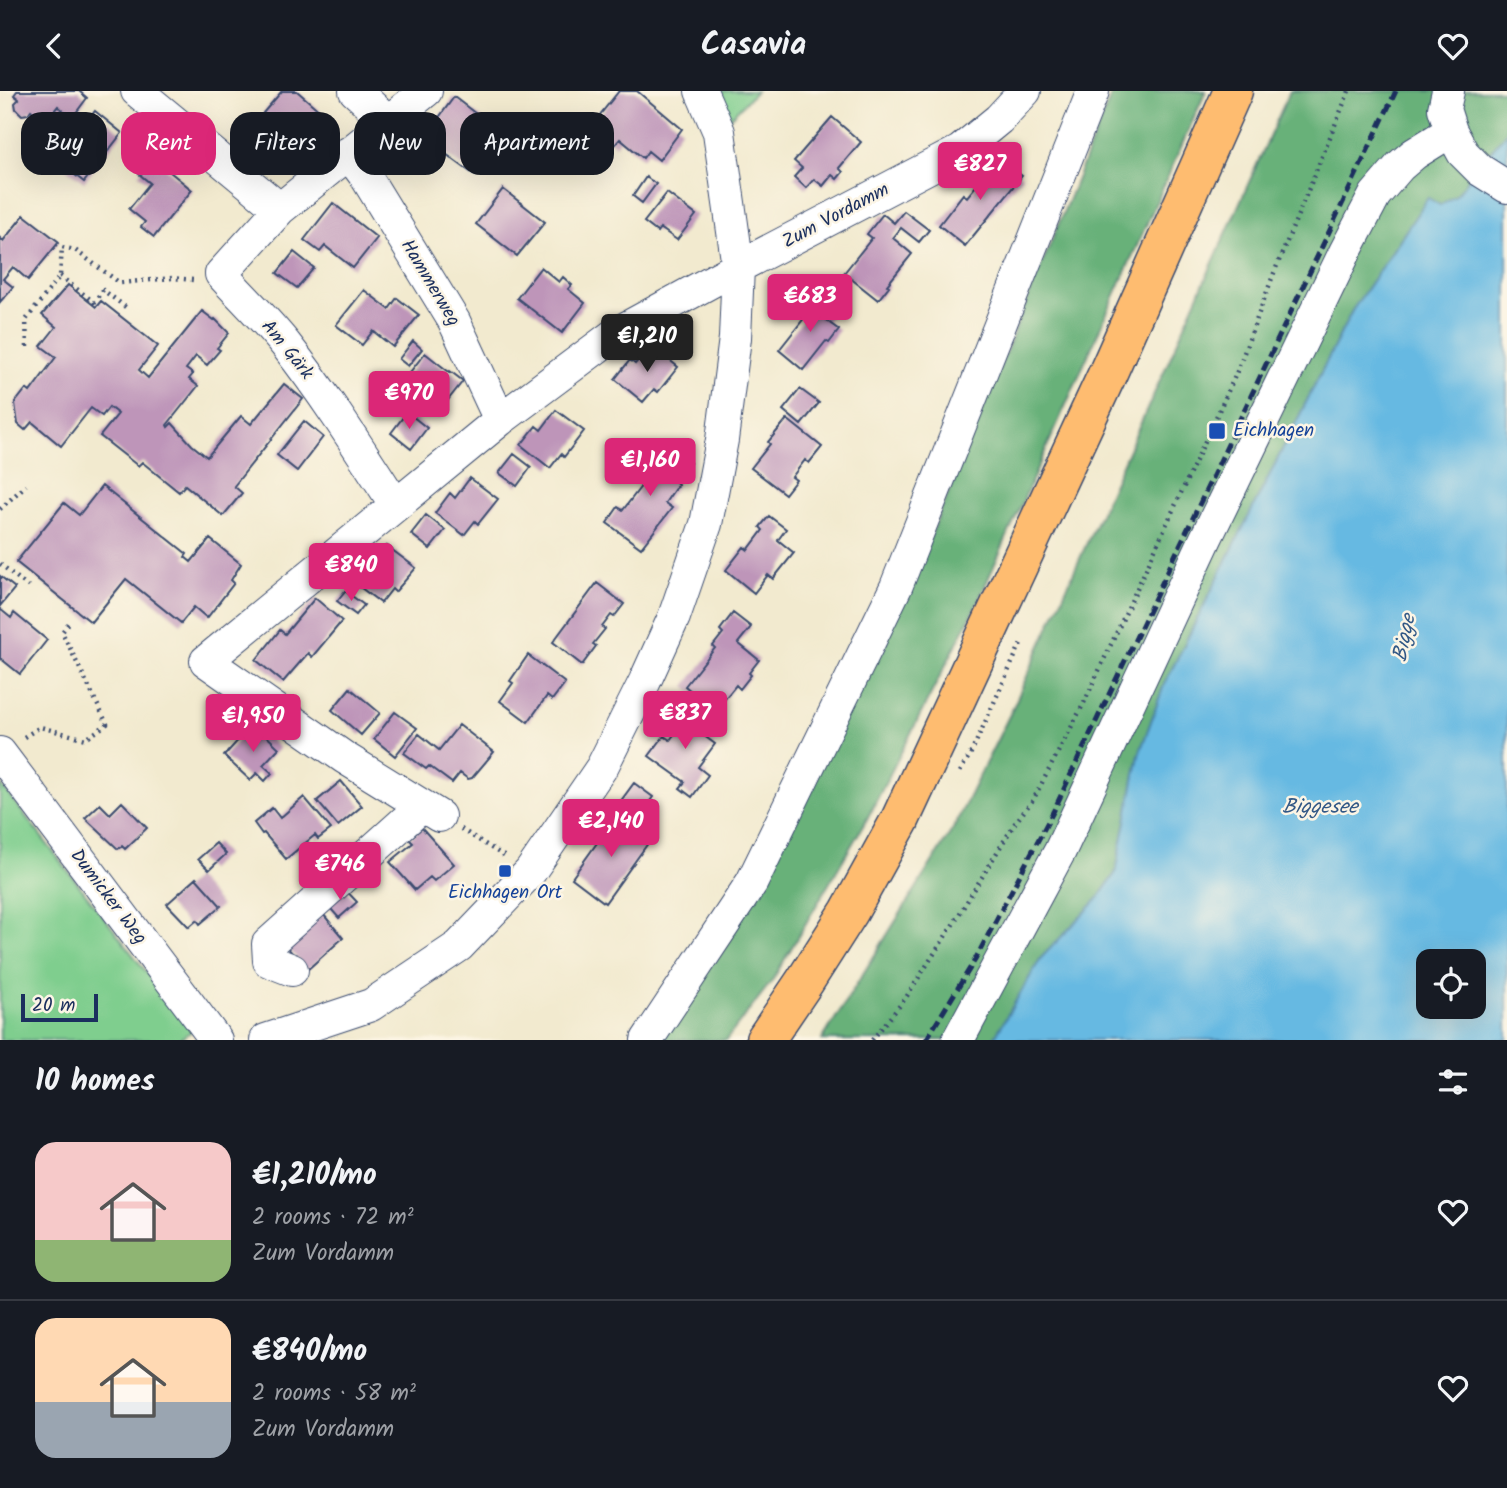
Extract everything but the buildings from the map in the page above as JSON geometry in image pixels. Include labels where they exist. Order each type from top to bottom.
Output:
[{"type":"main road","points":[[765,1040],[849,912],[900,820],[1107,377],[1233,91]]},
{"type":"street","points":[[137,91],[280,209]]},
{"type":"street","points":[[355,91],[378,112]]},
{"type":"street","name":"Am Gärk","points":[[399,112],[426,91]]},
{"type":"street","points":[[266,1040],[371,1005],[459,946],[530,873],[601,767],[645,681],[674,617],[706,524],[722,440],[734,338],[738,267],[719,132],[701,91]]},
{"type":"street","name":"Zum Vordamm","points":[[431,811],[345,758],[206,661],[500,420],[615,334],[960,151],[999,119],[1025,91]]},
{"type":"street","points":[[647,1040],[752,882],[897,587],[1093,91]]},
{"type":"street","points":[[1448,91],[1444,109],[1457,142],[1479,170],[1507,187]]},
{"type":"street","points":[[958,1040],[1060,851],[1206,538],[1375,195],[1407,160],[1457,142]]},
{"type":"street","name":"Am Gärk","points":[[354,148],[280,209],[221,274],[283,342],[308,375],[349,432],[395,504]]},
{"type":"street","name":"Hammerweg","points":[[348,153],[366,177],[454,321],[500,420]]},
{"type":"street","name":"Dumicker Weg","points":[[0,753],[216,1040]]},
{"type":"street","points":[[292,970],[269,961],[268,944],[384,842],[431,811]]},
{"type":"path","points":[[872,1040],[905,999],[1015,823],[1033,800],[1084,703],[1236,375],[1274,273],[1349,91]]},
{"type":"path","points":[[27,347],[26,320],[60,276],[62,247],[75,250],[120,283],[172,278],[201,281]]},
{"type":"path","points":[[60,276],[94,302],[103,290],[128,309]]},
{"type":"path","points":[[0,509],[26,485]]},
{"type":"path","points":[[0,564],[29,587]]},
{"type":"path","points":[[0,753],[40,727],[86,739],[107,724],[62,632],[71,620]]},
{"type":"path","points":[[431,811],[530,873]]},
{"type":"green space","points":[[715,91],[756,91],[727,121]]},
{"type":"green space","points":[[1113,91],[1206,91],[977,604],[867,819],[772,981],[726,1040],[661,1040],[906,596]]},
{"type":"green space","points":[[1290,91],[1507,91],[1507,131],[1456,195],[1440,205],[1428,198],[1352,311],[1164,685],[1139,755],[1116,872],[1097,900],[1041,958],[993,1040],[822,1040],[954,827],[1011,712]]},
{"type":"green space","points":[[0,784],[192,1031],[178,1040],[0,1040]]},
{"type":"water","name":"Biggesee","points":[[1507,131],[1507,1040],[993,1040],[1041,958],[1097,900],[1116,872],[1139,755],[1164,685],[1352,311],[1428,198],[1440,205],[1456,195]]},
{"type":"railway","points":[[926,1040],[975,960],[1054,810],[1396,91]]},
{"type":"place","name":"Eichhagen","points":[[1217,431]]},
{"type":"place","name":"Eichhagen Ort","points":[[505,871]]},
{"type":"water label","name":"Bigge","points":[[1405,638]]}]
